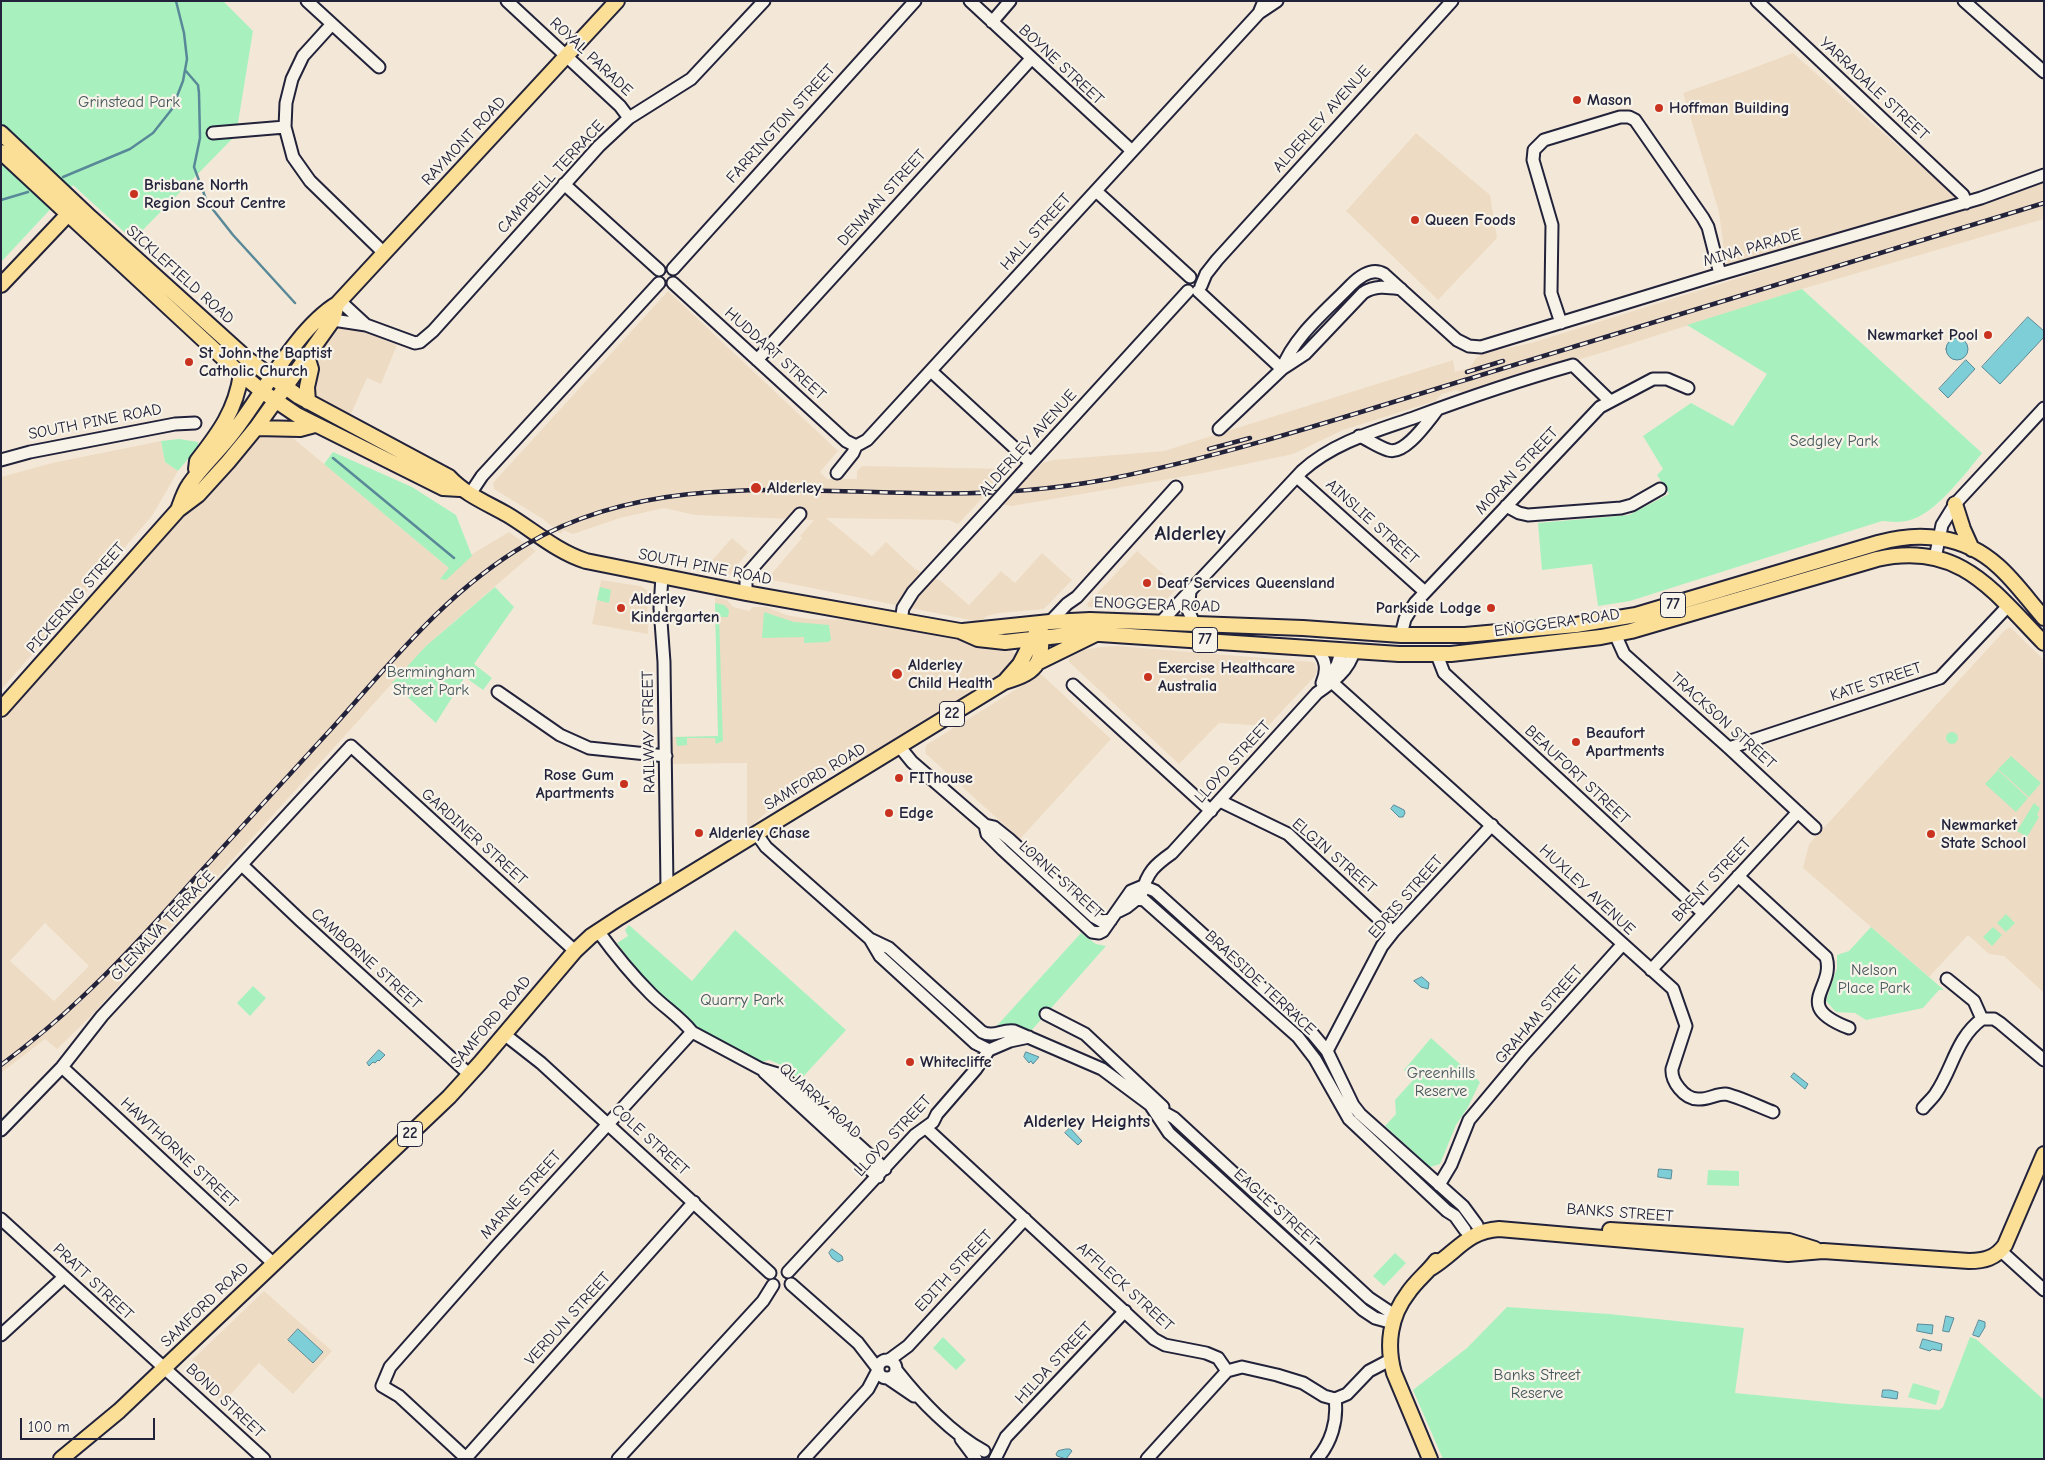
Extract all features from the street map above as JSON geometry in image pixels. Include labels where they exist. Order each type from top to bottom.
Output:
[{"type":"main road","name":"RAYMONT ROAD","points":[[262,392],[316,320],[338,303],[617,1]]},
{"type":"main road","points":[[1,133],[72,210]]},
{"type":"main road","points":[[1,152],[72,210]]},
{"type":"main road","points":[[1,285],[72,210]]},
{"type":"main road","name":"SICKLEFIELD ROAD","points":[[72,210],[262,392]]},
{"type":"main road","name":"SICKLEFIELD ROAD","points":[[72,210],[272,379]]},
{"type":"main road","name":"RAYMONT ROAD","points":[[284,388],[333,320],[338,303]]},
{"type":"main road","points":[[307,356],[311,369],[307,387],[308,402]]},
{"type":"main road","points":[[194,479],[198,461],[227,420],[242,374]]},
{"type":"main road","name":"SOUTH PINE ROAD","points":[[272,379],[308,402],[449,477],[465,491],[581,560],[746,593],[960,631],[978,639],[1041,649]]},
{"type":"main road","name":"PICKERING STREET","points":[[1,709],[178,510],[198,495],[256,428],[284,388]]},
{"type":"main road","name":"SOUTH PINE ROAD","points":[[262,392],[315,425],[444,488],[465,491]]},
{"type":"main road","name":"PICKERING STREET","points":[[178,510],[188,486],[232,434],[262,392]]},
{"type":"main road","points":[[256,428],[267,426],[300,429],[315,425]]},
{"type":"main road","points":[[1954,504],[1972,549]]},
{"type":"main road","name":"ENOGGERA ROAD","points":[[1042,623],[1082,620],[1194,623],[1401,635],[1498,633],[1607,621],[1658,609],[1892,539],[1910,536],[1939,538],[1972,549],[1999,567],[2044,618]]},
{"type":"main road","name":"ENOGGERA ROAD","points":[[1041,649],[1079,633],[1437,655],[1615,634],[1670,621],[1876,559],[1907,555],[1935,558],[1972,573],[2044,643]]},
{"type":"main road","name":"SOUTH PINE ROAD","points":[[960,631],[1042,623]]},
{"type":"main road","name":"SAMFORD ROAD","points":[[70,1456],[422,1124],[470,1075],[574,951],[598,931],[756,833],[1004,682],[1018,678],[1034,668],[1041,649],[1042,623]]},
{"type":"main road","points":[[1344,632],[1348,650]]},
{"type":"main road","points":[[1041,649],[1094,634]]},
{"type":"main road","points":[[1399,654],[1401,635]]},
{"type":"main road","name":"SAMFORD ROAD","points":[[1004,682],[1020,664],[1041,649]]},
{"type":"main road","points":[[2001,1251],[2044,1154]]},
{"type":"main road","name":"BANKS STREET","points":[[1472,1230],[1500,1222],[1788,1241],[1823,1251],[1969,1261],[1985,1260],[2001,1251]]},
{"type":"main road","points":[[1430,1459],[1394,1373],[1390,1360],[1389,1344],[1394,1319],[1409,1291],[1453,1241],[1472,1230]]},
{"type":"street","points":[[307,1],[379,67]]},
{"type":"street","name":"ROYAL PARADE","points":[[507,1],[620,106],[630,118]]},
{"type":"street","name":"FARRINGTON STREET","points":[[672,268],[915,1]]},
{"type":"street","name":"BOYNE STREET","points":[[970,1],[1132,151]]},
{"type":"street","points":[[992,22],[1010,1]]},
{"type":"street","name":"HALL STREET","points":[[1259,13],[1264,1]]},
{"type":"street","name":"HALL STREET","points":[[837,472],[853,454],[856,446],[867,440],[1259,13],[1277,1]]},
{"type":"street","name":"ALDERLEY AVENUE","points":[[901,621],[903,608],[910,596],[1031,463],[1196,290],[1217,260],[1452,1]]},
{"type":"street","name":"YARRADALE STREET","points":[[1757,1],[1963,195],[1966,203]]},
{"type":"street","points":[[1964,1],[2044,72]]},
{"type":"street","name":"CAMPBELL TERRACE","points":[[333,320],[366,325],[406,341],[420,342],[433,331],[599,146],[630,118],[691,79],[761,3]]},
{"type":"street","points":[[332,24],[302,56],[292,79],[286,103],[285,128],[293,157],[310,182],[384,253]]},
{"type":"street","name":"DENMAN STREET","points":[[757,360],[1031,59]]},
{"type":"street","points":[[1561,323],[1551,292],[1552,225],[1533,160],[1534,150],[1544,140],[1620,117],[1629,117],[1635,120],[1708,227],[1720,274]]},
{"type":"street","points":[[213,132],[285,128]]},
{"type":"street","name":"MINA PARADE","points":[[1401,289],[1457,340],[1469,346],[1481,347],[1720,274],[1966,203],[2044,176]]},
{"type":"street","points":[[564,184],[659,270]]},
{"type":"street","points":[[1096,191],[1190,276],[1184,285],[1196,290],[1282,369]]},
{"type":"street","name":"ALDERLEY AVENUE","points":[[1190,276],[1217,260]]},
{"type":"street","points":[[665,266],[672,268],[676,276],[673,283],[666,286],[659,283],[656,276],[659,270],[665,266]]},
{"type":"street","points":[[1282,369],[1297,342],[1360,277],[1373,272],[1381,272],[1401,289]]},
{"type":"street","points":[[465,491],[482,476],[659,283]]},
{"type":"street","name":"HUDDART STREET","points":[[673,283],[846,441],[856,446]]},
{"type":"street","points":[[1219,429],[1282,369],[1305,354],[1366,291],[1378,287],[1401,289]]},
{"type":"street","name":"CAMPBELL TERRACE","points":[[338,303],[366,325]]},
{"type":"street","points":[[1161,622],[1297,477],[1323,455],[1359,436],[1572,365],[1610,401]]},
{"type":"street","points":[[931,371],[1031,463]]},
{"type":"street","name":"MORAN STREET","points":[[1401,635],[1408,613],[1425,592],[1598,409],[1653,379],[1667,379],[1688,388]]},
{"type":"street","points":[[1359,436],[1388,450],[1396,450],[1407,444],[1439,408]]},
{"type":"street","points":[[1935,558],[1944,521],[1954,504],[2044,408]]},
{"type":"street","name":"SOUTH PINE ROAD","points":[[1,460],[30,452],[175,424],[195,423]]},
{"type":"street","name":"AINSLIE STREET","points":[[1297,477],[1425,592]]},
{"type":"street","points":[[1042,623],[1077,598],[1176,487]]},
{"type":"street","points":[[1506,506],[1519,514],[1528,515],[1621,508],[1632,505],[1660,489]]},
{"type":"street","points":[[746,593],[746,578],[749,572],[800,514]]},
{"type":"street","name":"RAILWAY STREET","points":[[662,576],[660,608],[664,662],[667,888]]},
{"type":"street","points":[[1190,592],[1188,610],[1194,623]]},
{"type":"street","points":[[1077,598],[1075,610],[1082,620]]},
{"type":"street","name":"KATE STREET","points":[[1730,748],[1940,678],[2008,606]]},
{"type":"street","name":"TRACKSON STREET","points":[[1615,634],[1624,654],[1730,748],[1815,828]]},
{"type":"street","points":[[1316,648],[1326,662],[1328,679]]},
{"type":"street","name":"LLOYD STREET","points":[[1135,898],[1136,888],[1147,887],[1146,876],[1172,853],[1211,811],[1328,679],[1349,665],[1348,650]]},
{"type":"street","name":"BEAUFORT STREET","points":[[1437,655],[1444,673],[1703,914]]},
{"type":"street","name":"HUXLEY AVENUE","points":[[1328,679],[1492,824],[1622,945],[1673,989],[1686,1026],[1672,1069],[1672,1075],[1680,1089],[1692,1098],[1698,1099],[1726,1094],[1773,1112]]},
{"type":"street","points":[[1073,686],[1211,811]]},
{"type":"street","points":[[498,692],[560,735],[589,748],[666,756]]},
{"type":"street","name":"GLENALVA TERRACE","points":[[1,1130],[62,1067],[102,1016],[351,746]]},
{"type":"street","name":"GARDINER STREET","points":[[351,746],[574,951]]},
{"type":"street","name":"LORNE STREET","points":[[899,746],[912,762],[985,825],[987,834],[1091,931],[1101,933],[1115,915],[1135,898]]},
{"type":"street","name":"ELGIN STREET","points":[[1220,801],[1288,834],[1393,932]]},
{"type":"street","name":"BRENT STREET","points":[[1651,970],[1798,812]]},
{"type":"street","name":"EDRIS STREET","points":[[1327,1051],[1382,946],[1492,824]]},
{"type":"street","points":[[756,833],[766,847],[870,939],[880,956],[976,1043],[988,1050],[1010,1041],[1029,1037]]},
{"type":"street","name":"CAMBORNE STREET","points":[[242,865],[470,1075]]},
{"type":"street","points":[[1738,876],[1826,957],[1828,964],[1818,1004],[1823,1013],[1836,1023],[1849,1028]]},
{"type":"street","name":"BRAESIDE TERRACE","points":[[1147,887],[1312,1033],[1327,1051],[1353,1104],[1360,1114],[1454,1199],[1472,1230]]},
{"type":"street","name":"BRAESIDE TERRACE","points":[[1135,898],[1298,1037],[1315,1059],[1349,1119],[1445,1209],[1472,1230]]},
{"type":"street","name":"QUARRY ROAD","points":[[598,931],[615,954],[652,995],[685,1023],[692,1032],[761,1069],[781,1075],[882,1173]]},
{"type":"street","name":"EAGLE STREET","points":[[870,939],[889,948],[984,1033],[995,1035],[1011,1031],[1102,1069],[1148,1104],[1174,1118]]},
{"type":"street","name":"GRAHAM STREET","points":[[1439,1185],[1451,1164],[1469,1120],[1525,1053],[1622,945]]},
{"type":"street","points":[[1947,979],[1974,1001],[1982,1019]]},
{"type":"street","name":"EAGLE STREET","points":[[1046,1014],[1085,1034],[1369,1298],[1394,1319]]},
{"type":"street","points":[[1923,1108],[1936,1094],[1960,1044],[1974,1024],[1982,1019],[1994,1019],[2044,1060]]},
{"type":"street","name":"MARNE STREET","points":[[467,1458],[399,1396],[382,1386],[390,1367],[692,1032]]},
{"type":"street","name":"COLE STREET","points":[[504,1034],[540,1063],[608,1124],[770,1273]]},
{"type":"street","name":"LLOYD STREET","points":[[788,1272],[915,1136],[926,1128],[976,1069],[988,1050]]},
{"type":"street","name":"HAWTHORNE STREET","points":[[62,1067],[274,1264]]},
{"type":"street","name":"EAGLE STREET","points":[[1148,1104],[1169,1133],[1360,1306],[1376,1318],[1394,1319]]},
{"type":"street","name":"AFFLECK STREET","points":[[926,1128],[1154,1339],[1165,1345],[1206,1353],[1218,1358],[1227,1371]]},
{"type":"street","points":[[1445,1209],[1451,1210],[1455,1207],[1454,1199]]},
{"type":"street","name":"VERDUN STREET","points":[[467,1458],[694,1202]]},
{"type":"street","name":"PRATT STREET","points":[[1,1219],[164,1368]]},
{"type":"street","name":"EDITH STREET","points":[[804,1459],[1025,1219]]},
{"type":"street","points":[[2001,1251],[2044,1290]]},
{"type":"street","points":[[781,1269],[788,1272],[792,1275],[791,1284],[785,1288],[773,1285],[769,1278],[770,1273],[781,1269]]},
{"type":"street","points":[[1,1335],[64,1277]]},
{"type":"street","points":[[791,1284],[887,1369],[913,1388],[920,1399],[959,1435],[964,1445],[985,1456]]},
{"type":"street","points":[[618,1459],[763,1301],[773,1285]]},
{"type":"street","points":[[1360,1306],[1363,1308],[1367,1306],[1370,1302],[1369,1298]]},
{"type":"street","name":"HILDA STREET","points":[[985,1456],[1006,1438],[1125,1311]]},
{"type":"street","points":[[1147,1459],[1227,1371],[1242,1367],[1277,1375],[1303,1383],[1324,1396],[1335,1399],[1347,1394],[1369,1371],[1390,1360]]},
{"type":"street","name":"BOND STREET","points":[[164,1368],[264,1459]]},
{"type":"street","points":[[1317,1459],[1325,1449],[1334,1425],[1336,1416],[1335,1399]]},
{"type":"shaded area","points":[[1793,53],[1957,198],[1726,266],[1719,212],[1683,93]]},
{"type":"shaded area","points":[[1416,133],[1490,195],[1497,238],[1438,300],[1346,211]]},
{"type":"shaded area","points":[[2044,182],[2044,219],[1802,289],[1611,350],[1464,393],[1456,390],[1442,394],[1435,401],[1343,430],[1293,454],[1204,473],[1012,506],[999,504],[1032,469],[1035,470],[1042,463],[1053,460],[1164,451],[1453,360],[1455,372],[1470,368],[1476,358],[1484,353],[1531,343],[1800,259],[1868,235],[1976,207]]},
{"type":"shaded area","points":[[668,291],[838,451],[820,472],[827,479],[857,479],[857,471],[862,466],[1010,469],[958,524],[949,520],[826,518],[872,556],[886,542],[915,569],[941,581],[969,605],[1001,571],[1015,583],[1042,553],[1072,580],[1044,609],[999,613],[987,616],[980,622],[767,579],[802,538],[800,536],[814,520],[695,515],[664,508],[620,518],[573,534],[563,530],[561,534],[543,519],[494,489],[493,483]]},
{"type":"shaded area","points":[[339,326],[349,326],[397,345],[381,384],[367,378],[349,418],[317,399],[312,390],[312,380],[319,352]]},
{"type":"shaded area","points":[[262,432],[295,432],[293,438],[449,568],[509,532],[536,551],[426,646],[89,1018],[57,1049],[45,1039],[1,1073],[1,722],[138,566]],"holes":[[[45,923],[89,966],[54,1001],[10,961]]]},
{"type":"shaded area","points":[[161,441],[165,462],[178,471],[152,516],[1,690],[1,477],[52,463]]},
{"type":"shaded area","points":[[732,538],[748,552],[730,574],[704,569]]},
{"type":"shaded area","name":"Deaf Services Queensland","points":[[1137,551],[1178,587],[1156,610],[1088,607],[1087,604]]},
{"type":"shaded area","name":"Alderley Kindergarten","points":[[601,580],[640,586],[647,590],[648,634],[592,624]]},
{"type":"shaded area","points":[[715,597],[727,600],[733,607],[749,611],[753,607],[767,607],[786,615],[809,619],[853,620],[1007,647],[1017,656],[1010,668],[857,762],[830,770],[809,782],[798,793],[771,808],[747,830],[747,763],[671,764],[670,737],[718,736]]},
{"type":"shaded area","name":"Newmarket State School","points":[[2010,627],[2044,660],[2044,993],[2004,956],[1989,954],[1968,935],[1929,977],[1803,868],[1809,844],[2005,630]]},
{"type":"shaded area","points":[[1117,646],[1313,662],[1317,670],[1315,676],[1268,726],[1219,723],[1179,764],[1069,662],[1072,656],[1084,650]]},
{"type":"shaded area","points":[[1041,674],[1111,739],[1020,839],[926,754],[925,751],[926,745]]},
{"type":"shaded area","points":[[264,1291],[332,1351],[293,1394],[259,1363],[223,1403],[191,1373],[189,1367],[192,1360]]},
{"type":"green space","name":"Grinstead Park","points":[[1,1],[223,1],[253,31],[236,135],[133,240],[73,185],[1,262]]},
{"type":"green space","name":"Sedgley Park","points":[[1802,289],[1982,453],[1968,471],[1932,508],[1913,519],[1901,522],[1882,521],[1630,601],[1598,606],[1592,564],[1542,570],[1538,523],[1629,515],[1669,494],[1657,475],[1663,469],[1643,436],[1691,403],[1733,426],[1767,374],[1687,325]]},
{"type":"green space","points":[[179,439],[198,442],[198,447],[178,471],[165,462],[161,441]]},
{"type":"green space","points":[[333,452],[412,487],[456,515],[472,556],[446,580],[440,579],[449,568],[324,464]]},
{"type":"green space","name":"Bermingham Street Park","points":[[495,587],[514,607],[474,664],[492,678],[483,690],[465,677],[436,723],[392,683],[426,646]]},
{"type":"green space","points":[[600,587],[611,590],[609,603],[597,600]]},
{"type":"green space","points":[[715,603],[724,605],[729,610],[728,617],[719,617],[723,741],[716,744],[715,738],[687,738],[687,745],[677,746],[676,737],[718,736]]},
{"type":"green space","points":[[764,612],[794,622],[829,625],[831,640],[828,642],[804,643],[804,637],[762,638]]},
{"type":"green space","points":[[1952,732],[1958,738],[1952,744],[1946,738]]},
{"type":"green space","points":[[2011,756],[2041,783],[2029,797],[1998,769]]},
{"type":"green space","points":[[1998,770],[2028,798],[2016,812],[1985,784]]},
{"type":"green space","points":[[2034,803],[2040,808],[2037,815],[2039,817],[2027,837],[2017,831]]},
{"type":"green space","points":[[2006,914],[2015,923],[2006,932],[1997,923]]},
{"type":"green space","name":"Quarry Park","points":[[629,925],[692,981],[735,930],[846,1030],[800,1080],[786,1067],[769,1060],[762,1062],[742,1055],[708,1036],[654,992],[617,943],[628,936],[625,930]]},
{"type":"green space","name":"Nelson Place Park","points":[[1871,927],[1944,990],[1939,990],[1923,1008],[1866,1020],[1855,1013],[1836,1012],[1826,1001],[1837,968],[1837,955],[1849,951]]},
{"type":"green space","points":[[1993,927],[2002,935],[1992,946],[1983,937]]},
{"type":"green space","points":[[1081,933],[1096,944],[1106,946],[1030,1032],[994,1029]]},
{"type":"green space","points":[[253,986],[266,998],[250,1016],[237,1003]]},
{"type":"green space","name":"Greenhills Reserve","points":[[1431,1038],[1480,1082],[1468,1107],[1456,1125],[1440,1164],[1430,1167],[1385,1126],[1396,1114],[1395,1100],[1414,1079],[1404,1070]]},
{"type":"green space","points":[[1708,1170],[1739,1171],[1739,1186],[1707,1185]]},
{"type":"green space","points":[[1395,1253],[1406,1263],[1384,1286],[1373,1276]]},
{"type":"green space","name":"Banks Street Reserve","points":[[1507,1307],[1609,1314],[1744,1328],[1735,1393],[1848,1404],[1939,1410],[1943,1407],[1970,1337],[1976,1339],[2044,1400],[2044,1459],[1443,1459],[1413,1390],[1467,1348]]},
{"type":"green space","points":[[943,1337],[966,1360],[956,1370],[933,1348]]},
{"type":"green space","points":[[1913,1383],[1940,1391],[1936,1405],[1908,1397]]},
{"type":"water","points":[[2028,317],[2044,331],[2044,337],[2000,384],[1982,367]]},
{"type":"water","points":[[1957,338],[1965,341],[1968,349],[1965,357],[1957,360],[1949,357],[1946,349],[1949,341]]},
{"type":"water","points":[[1966,360],[1975,369],[1948,398],[1939,389]]},
{"type":"water","points":[[1394,805],[1404,810],[1403,817],[1399,817],[1391,809]]},
{"type":"water","points":[[1422,977],[1429,983],[1428,989],[1421,987],[1414,981]]},
{"type":"water","points":[[379,1050],[385,1055],[379,1061],[373,1062],[369,1066],[367,1063]]},
{"type":"water","points":[[1026,1052],[1039,1057],[1033,1064],[1031,1061],[1029,1063],[1024,1057]]},
{"type":"water","points":[[1794,1073],[1808,1084],[1805,1089],[1791,1077]]},
{"type":"water","points":[[1070,1128],[1082,1141],[1078,1145],[1065,1133]]},
{"type":"water","points":[[1659,1169],[1672,1170],[1671,1179],[1658,1177]]},
{"type":"water","points":[[832,1249],[842,1256],[843,1260],[838,1262],[832,1258],[829,1253]]},
{"type":"water","points":[[1946,1316],[1954,1318],[1949,1332],[1943,1331]]},
{"type":"water","points":[[1979,1320],[1985,1322],[1985,1327],[1979,1337],[1973,1335]]},
{"type":"water","points":[[1918,1324],[1933,1325],[1932,1334],[1917,1331]]},
{"type":"water","points":[[298,1329],[323,1352],[313,1363],[288,1340]]},
{"type":"water","points":[[1923,1339],[1942,1344],[1941,1351],[1932,1349],[1930,1351],[1920,1348]]},
{"type":"water","points":[[1883,1390],[1898,1392],[1897,1399],[1882,1397]]},
{"type":"water","points":[[1066,1449],[1072,1451],[1066,1459],[1057,1456],[1058,1451]]},
{"type":"waterway","points":[[63,177],[130,149],[153,133],[172,109],[183,81],[187,59],[184,33],[176,1]]},
{"type":"waterway","points":[[185,70],[198,85],[200,138],[194,167],[207,202],[233,235],[295,303]]},
{"type":"waterway","points":[[1,200],[28,192]]},
{"type":"waterway","points":[[333,458],[454,558]]},
{"type":"railway","points":[[1,1065],[62,1016],[125,955],[400,651],[447,604],[499,562],[527,544],[572,522],[619,507],[667,497],[715,492],[814,490],[987,493],[1085,483],[1156,469],[1202,458],[1341,418],[2044,203]]},
{"type":"railway","points":[[1467,372],[1503,361]]},
{"type":"railway","points":[[1209,449],[1250,438]]},
{"type":"place","name":"Mason","points":[[1577,100]]},
{"type":"place","name":"Hoffman Building","points":[[1659,108]]},
{"type":"place","name":"Brisbane North Region Scout Centre","points":[[134,194]]},
{"type":"place","name":"Queen Foods","points":[[1415,220]]},
{"type":"place","name":"Newmarket Pool","points":[[1988,335]]},
{"type":"place","name":"St John the Baptist Catholic Church","points":[[189,362]]},
{"type":"place","name":"Alderley","points":[[756,488]]},
{"type":"place","name":"Deaf Services Queensland","points":[[1147,583]]},
{"type":"place","name":"Alderley Kindergarten","points":[[621,608]]},
{"type":"place","name":"Parkside Lodge","points":[[1491,608]]},
{"type":"place","name":"Alderley Child Health","points":[[897,674]]},
{"type":"place","name":"Exercise Healthcare Australia","points":[[1148,677]]},
{"type":"place","name":"Beaufort Apartments","points":[[1576,742]]},
{"type":"place","name":"FIThouse","points":[[899,778]]},
{"type":"place","name":"Rose Gum Apartments","points":[[624,784]]},
{"type":"place","name":"Edge","points":[[889,813]]},
{"type":"place","name":"Alderley Chase","points":[[699,833]]},
{"type":"place","name":"Newmarket State School","points":[[1931,834]]},
{"type":"place","name":"Whitecliffe","points":[[910,1062]]},
{"type":"district","name":"Alderley","points":[[1190,534]]},
{"type":"district","name":"Alderley Heights","points":[[1087,1122]]}]
